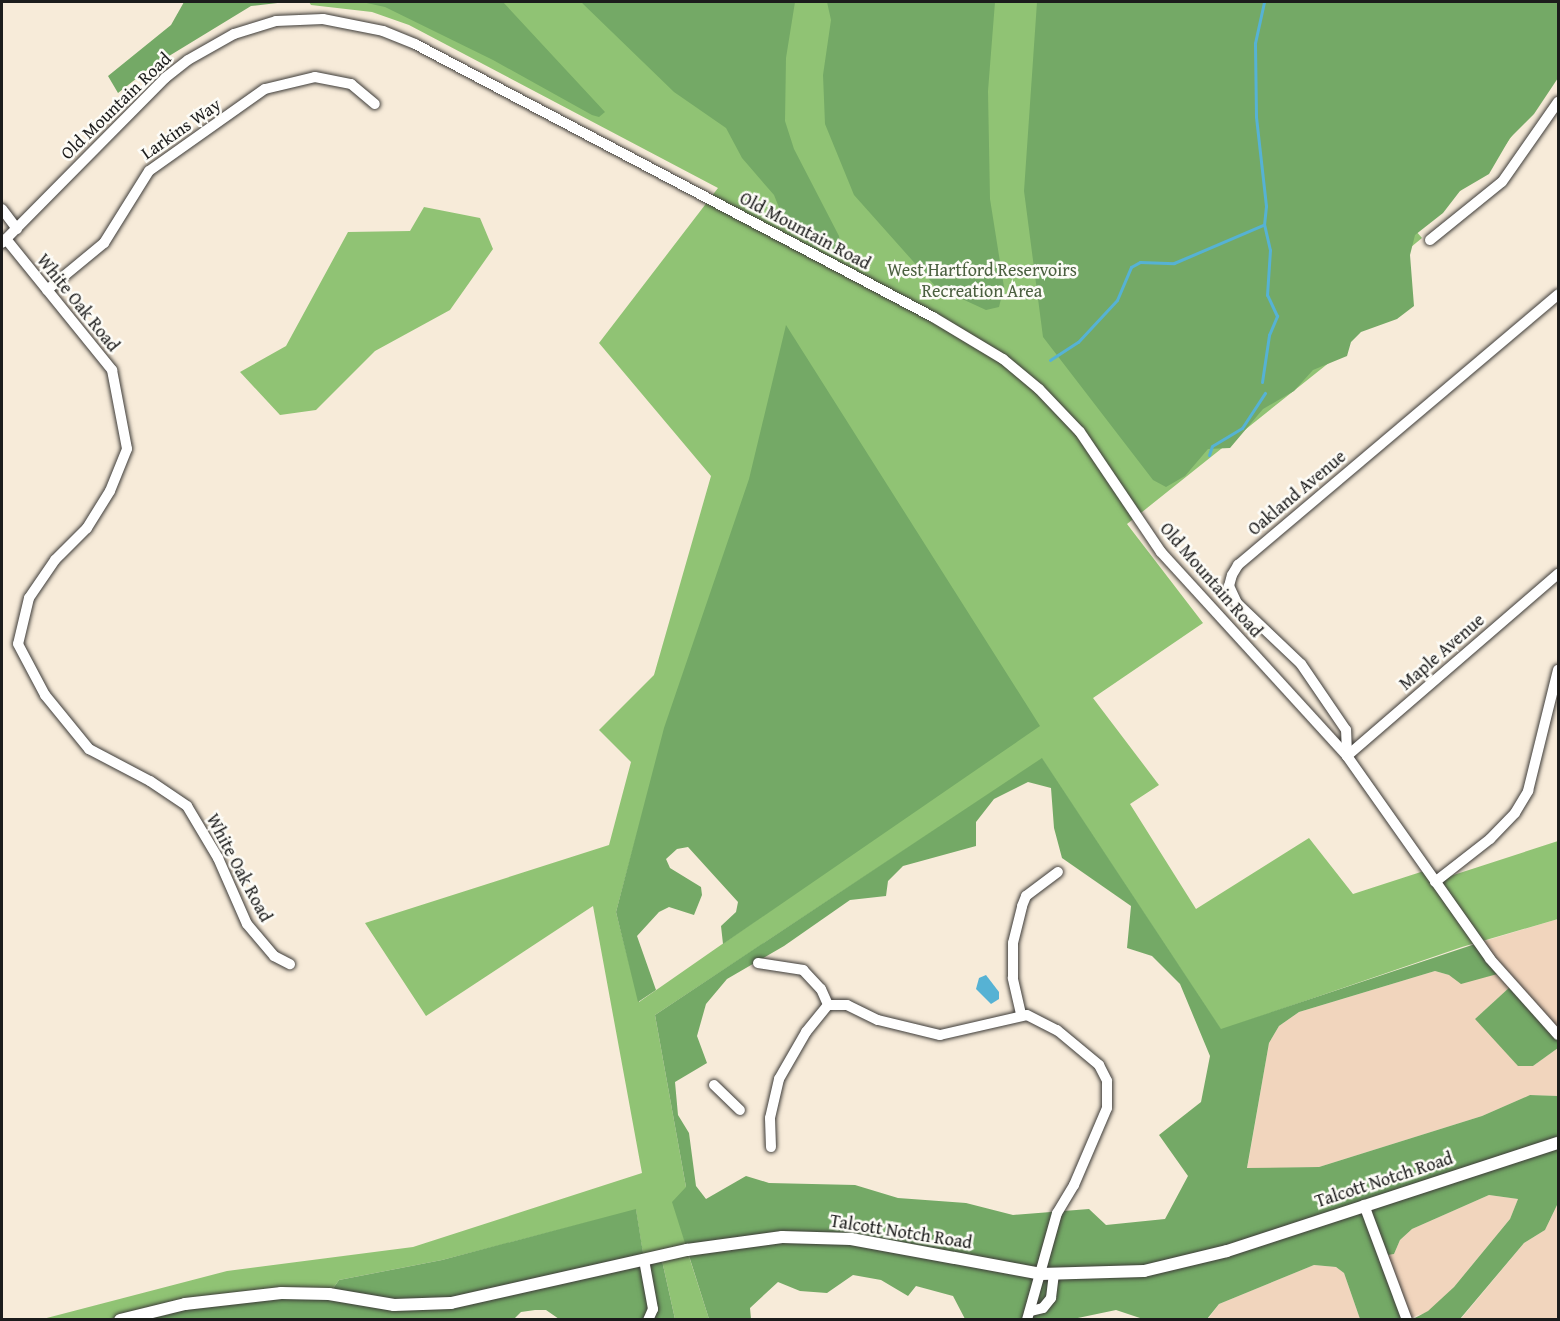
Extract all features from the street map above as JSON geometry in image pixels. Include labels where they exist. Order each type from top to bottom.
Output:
[{"type":"street","name":"Old Mountain Road","points":[[4,241],[132,109],[188,60],[213,44],[256,26],[301,19],[343,22],[383,31],[416,44],[933,317],[1003,359],[1039,389],[1080,432],[1161,552],[1347,756],[1511,986],[1558,1035]]},
{"type":"street","name":"Larkins Way","points":[[46,290],[104,243],[149,171],[265,89],[315,77],[351,84],[375,104]]},
{"type":"street","points":[[1430,240],[1502,182],[1558,102]]},
{"type":"street","points":[[2,209],[17,229]]},
{"type":"street","name":"White Oak Road","points":[[4,241],[112,370],[127,449],[110,491],[87,528],[55,560],[29,598],[18,644],[45,695],[88,749],[150,781],[187,807],[218,858],[247,924],[274,956],[290,964]]},
{"type":"street","name":"Oakland Avenue","points":[[1347,756],[1346,730],[1301,664],[1237,603],[1229,586],[1232,575],[1238,565],[1558,295]]},
{"type":"street","name":"Maple Avenue","points":[[1347,756],[1558,574]]},
{"type":"street","points":[[1435,882],[1490,838],[1515,813],[1528,791],[1558,670]]},
{"type":"street","points":[[1021,1014],[1013,978],[1013,944],[1022,906],[1026,896],[1058,872]]},
{"type":"street","points":[[758,963],[803,970],[821,989],[828,1005]]},
{"type":"street","points":[[828,1005],[847,1005],[878,1020],[940,1035],[974,1030],[1021,1014],[1037,1018],[1080,1047],[1099,1065],[1107,1081],[1107,1108],[1074,1185],[1057,1213],[1029,1315]]},
{"type":"street","points":[[771,1147],[770,1118],[779,1079],[806,1032],[828,1005]]},
{"type":"street","points":[[714,1085],[740,1110]]},
{"type":"street","name":"Talcott Notch Road","points":[[120,1320],[185,1304],[281,1293],[329,1294],[423,1307],[738,1241],[817,1237],[851,1239],[1041,1274],[1113,1274],[1183,1263],[1558,1143]]},
{"type":"street","points":[[1364,1205],[1407,1320]]},
{"type":"street","points":[[644,1260],[653,1309],[648,1320]]},
{"type":"street","points":[[1029,1315],[1043,1308],[1051,1298],[1054,1274]]},
{"type":"shaded area","points":[[1558,919],[1558,1035],[1511,986],[1475,1019],[1533,1066],[1558,1048],[1558,1096],[1530,1095],[1482,1116],[1319,1167],[1247,1169],[1269,1043],[1279,1026],[1299,1012],[1435,971],[1449,975],[1478,943]]},
{"type":"shaded area","points":[[1489,1195],[1518,1199],[1510,1219],[1454,1287],[1428,1312],[1407,1319],[1380,1255],[1394,1254],[1400,1240],[1412,1229]]},
{"type":"shaded area","points":[[1558,1203],[1558,1319],[1460,1320],[1524,1243],[1545,1230]]},
{"type":"shaded area","points":[[1314,1265],[1336,1267],[1344,1273],[1360,1319],[1207,1320],[1219,1304]]},
{"type":"green space","points":[[184,2],[286,2],[251,6],[151,67],[118,93],[108,76],[171,25]]},
{"type":"green space","name":"West Hartford Reservoirs Recreation Area","points":[[309,2],[1558,2],[1558,71],[1494,161],[1415,230],[1422,238],[1394,261],[1340,354],[1127,524],[1203,623],[1093,698],[1159,785],[1130,804],[1196,909],[1309,838],[1353,894],[1427,870],[1435,881],[1558,841],[1558,919],[1462,947],[1221,1030],[1042,759],[655,1015],[686,1187],[687,1250],[709,1319],[675,1319],[661,1256],[644,1260],[636,1210],[442,1260],[339,1280],[329,1294],[120,1319],[39,1320],[227,1271],[413,1247],[642,1173],[593,906],[426,1016],[365,923],[609,845],[631,762],[599,730],[654,675],[711,476],[599,343],[718,188],[409,25],[372,12],[311,5]],"holes":[[[651,782],[777,906],[639,1002],[616,912]]]},
{"type":"green space","points":[[362,2],[503,2],[605,112],[599,117],[592,115],[493,60],[385,7]]},
{"type":"green space","points":[[581,2],[795,2],[786,58],[785,121],[794,149],[839,236],[842,253],[788,230],[774,195],[742,158],[726,128],[674,92]]},
{"type":"green space","points":[[827,2],[995,2],[988,91],[990,199],[1004,287],[999,307],[986,310],[936,287],[854,195],[825,124],[823,75],[831,20]]},
{"type":"green space","points":[[1037,2],[1558,2],[1558,78],[1534,114],[1510,138],[1489,174],[1460,191],[1443,213],[1415,235],[1410,255],[1414,306],[1397,319],[1361,332],[1351,342],[1347,356],[1313,370],[1294,391],[1263,409],[1230,448],[1208,449],[1185,476],[1166,487],[1153,480],[1043,337],[1024,191]]},
{"type":"green space","points":[[424,207],[480,218],[493,249],[450,310],[375,351],[316,410],[280,415],[240,372],[286,346],[348,232],[410,231]]},
{"type":"green space","points":[[786,325],[1040,726],[723,944],[721,926],[736,912],[738,902],[688,847],[677,849],[666,859],[670,868],[701,887],[702,895],[694,915],[669,907],[659,912],[637,936],[656,990],[638,1002],[616,912],[664,728],[749,479]]},
{"type":"green space","points":[[1042,758],[1221,1029],[1478,943],[1501,973],[1461,984],[1449,975],[1435,971],[1299,1012],[1279,1026],[1269,1043],[1247,1168],[1319,1167],[1482,1116],[1530,1095],[1558,1096],[1558,1203],[1545,1230],[1524,1243],[1460,1319],[1413,1319],[1428,1311],[1454,1287],[1510,1219],[1518,1199],[1489,1195],[1412,1229],[1400,1240],[1394,1254],[1381,1256],[1407,1319],[1360,1319],[1344,1273],[1336,1267],[1314,1265],[1219,1304],[1207,1319],[1143,1319],[1116,1310],[1073,1319],[965,1319],[953,1296],[916,1286],[908,1296],[881,1280],[853,1275],[827,1293],[800,1291],[778,1282],[750,1308],[751,1319],[709,1319],[672,1202],[686,1187],[655,1015]],"holes":[[[1028,782],[1051,788],[1054,828],[1062,858],[1131,906],[1127,948],[1152,956],[1180,984],[1210,1056],[1201,1102],[1159,1135],[1188,1176],[1165,1219],[1106,1225],[1089,1209],[1013,1215],[966,1203],[898,1198],[855,1185],[769,1183],[746,1176],[706,1199],[696,1186],[689,1133],[678,1115],[675,1082],[707,1063],[697,1036],[706,1004],[727,979],[784,946],[850,900],[886,896],[888,881],[903,866],[976,846],[976,822],[994,799]]]},
{"type":"green space","points":[[1511,986],[1558,1035],[1558,1048],[1533,1066],[1518,1066],[1475,1019]]},
{"type":"green space","points":[[636,1209],[644,1259],[661,1256],[675,1319],[559,1319],[546,1310],[535,1310],[521,1312],[513,1320],[121,1320],[185,1304],[329,1294],[339,1280],[442,1260]]},
{"type":"water","points":[[986,975],[999,992],[999,999],[991,1004],[976,989],[979,978]]},
{"type":"waterway","points":[[1262,382],[1269,335],[1277,316],[1267,295],[1270,250],[1264,225],[1266,206],[1256,117],[1255,43],[1264,2]]},
{"type":"waterway","points":[[1050,360],[1078,342],[1117,300],[1131,267],[1140,262],[1174,263],[1263,225]]},
{"type":"waterway","points":[[1209,455],[1212,446],[1242,428],[1265,393]]}]
